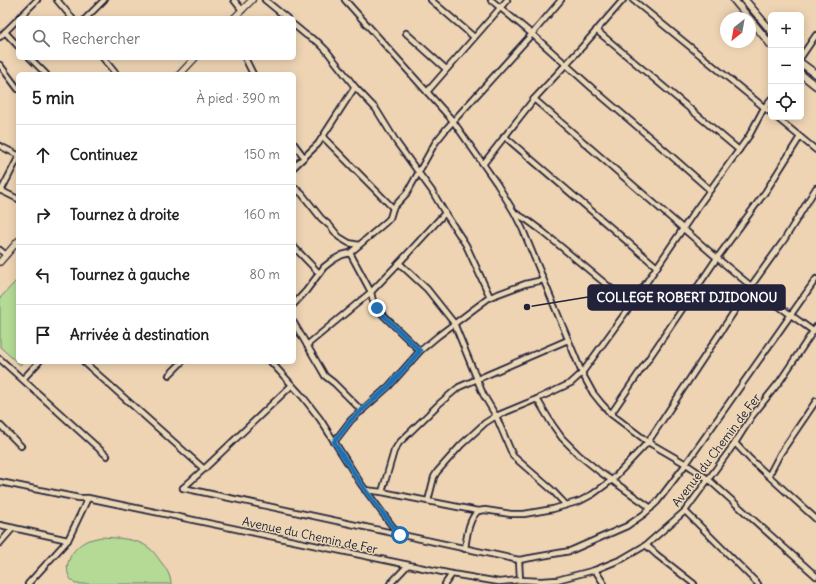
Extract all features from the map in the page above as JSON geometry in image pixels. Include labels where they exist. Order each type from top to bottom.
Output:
[{"type":"main road","points":[[734,0],[744,12]]},
{"type":"main road","points":[[745,0],[768,28]]},
{"type":"main road","points":[[756,26],[768,41]]},
{"type":"main road","points":[[804,65],[816,74]]},
{"type":"main road","points":[[804,76],[816,86]]},
{"type":"street","points":[[22,16],[37,0]]},
{"type":"street","points":[[57,0],[70,16]]},
{"type":"street","points":[[88,16],[104,0]]},
{"type":"street","points":[[234,0],[242,10]]},
{"type":"street","points":[[236,16],[252,0]]},
{"type":"street","points":[[265,0],[285,16]]},
{"type":"street","points":[[345,0],[454,121],[484,163],[514,212],[582,373],[593,393],[601,403],[611,414],[648,442],[686,464],[708,479],[816,576]]},
{"type":"street","points":[[431,0],[474,37]]},
{"type":"street","points":[[491,0],[710,190]]},
{"type":"street","points":[[427,92],[507,0]]},
{"type":"street","points":[[296,302],[319,273],[333,260],[350,253],[390,218],[393,208],[407,193],[435,143],[561,0]]},
{"type":"street","points":[[484,163],[534,99],[623,0]]},
{"type":"street","points":[[633,0],[768,111]]},
{"type":"street","points":[[0,37],[16,22]]},
{"type":"street","points":[[296,27],[318,42],[326,50],[355,87],[376,109],[397,143],[432,191],[444,213],[466,245],[490,297]]},
{"type":"street","points":[[596,30],[739,150]]},
{"type":"street","points":[[5,32],[16,44]]},
{"type":"street","points":[[406,33],[446,70]]},
{"type":"street","points":[[804,53],[816,35]]},
{"type":"street","points":[[32,60],[44,72]]},
{"type":"street","points":[[105,60],[114,72]]},
{"type":"street","points":[[182,72],[193,60]]},
{"type":"street","points":[[246,60],[252,72]]},
{"type":"street","points":[[0,65],[16,86]]},
{"type":"street","points":[[296,165],[312,151],[323,138],[355,87]]},
{"type":"street","points":[[534,99],[683,229],[751,286],[791,315],[815,330]]},
{"type":"street","points":[[428,501],[434,477],[437,472],[485,423],[496,416],[571,383],[582,373],[749,136],[768,103]]},
{"type":"street","points":[[780,120],[816,150]]},
{"type":"street","points":[[504,136],[657,267]]},
{"type":"street","points":[[611,414],[717,258],[766,191],[800,137]]},
{"type":"street","points":[[323,138],[393,208]]},
{"type":"street","points":[[0,146],[16,156]]},
{"type":"street","points":[[296,147],[304,157]]},
{"type":"street","points":[[16,161],[0,190],[16,198]]},
{"type":"street","points":[[365,490],[478,511],[484,510],[511,514],[524,514],[553,509],[580,501],[593,494],[612,480],[648,442],[751,286],[784,240],[816,188]]},
{"type":"street","points":[[296,189],[339,237],[349,243],[359,245]]},
{"type":"street","points":[[514,212],[542,231],[631,305]]},
{"type":"street","points":[[307,345],[371,292],[400,263],[444,213]]},
{"type":"street","points":[[0,262],[16,243]]},
{"type":"street","points":[[296,249],[319,273]]},
{"type":"street","points":[[0,250],[6,255]]},
{"type":"street","points":[[350,253],[371,292],[377,308],[420,351]]},
{"type":"street","points":[[400,263],[427,289],[454,323],[483,394],[496,416],[513,456],[552,490],[566,505]]},
{"type":"street","name":"Avenue du Chemin de Fer","points":[[204,469],[183,488],[519,560],[570,550],[627,526],[658,502],[816,279]]},
{"type":"street","points":[[334,442],[351,420],[389,386],[420,351],[454,323],[490,297],[525,284],[543,280]]},
{"type":"street","points":[[296,326],[325,376],[362,411]]},
{"type":"street","name":"Avenue du Chemin de Fer","points":[[0,482],[79,498],[88,498],[499,583],[520,580],[558,582],[595,570],[622,559],[646,545],[685,511],[752,416],[780,381],[815,330]]},
{"type":"street","points":[[382,492],[394,451],[399,443],[440,403],[459,387],[568,340]]},
{"type":"street","points":[[0,359],[107,456]]},
{"type":"street","points":[[23,379],[37,364]]},
{"type":"street","points":[[86,364],[204,469],[292,385]]},
{"type":"street","points":[[170,375],[180,364]]},
{"type":"street","points":[[273,364],[320,418],[365,490],[400,535]]},
{"type":"street","points":[[537,399],[562,438],[579,455],[594,468],[651,508]]},
{"type":"street","points":[[769,476],[780,454],[816,401]]},
{"type":"street","points":[[0,425],[21,446]]},
{"type":"street","points":[[734,443],[816,519]]},
{"type":"street","points":[[28,584],[68,540],[88,498]]},
{"type":"street","points":[[465,549],[469,526],[478,511]]},
{"type":"street","points":[[685,511],[758,584]]},
{"type":"street","points":[[0,525],[68,540]]},
{"type":"street","points":[[0,543],[14,528]]},
{"type":"street","points":[[646,545],[657,556],[694,584]]},
{"type":"street","points":[[519,560],[520,580]]},
{"type":"street","points":[[390,584],[408,565]]},
{"type":"street","points":[[595,570],[604,584]]},
{"type":"street","points":[[445,584],[452,574]]},
{"type":"green space","points":[[16,281],[16,361],[0,347],[0,298]]},
{"type":"green space","points":[[101,537],[132,540],[144,545],[152,551],[165,567],[171,584],[75,584],[69,576],[69,560],[75,550],[84,542]]},
{"type":"place","name":"COLLEGE ROBERT DJIDONOU","points":[[527,307]]},
{"type":"route","points":[[377,308],[420,351],[389,386],[351,420],[334,442],[365,490],[400,535]]}]
